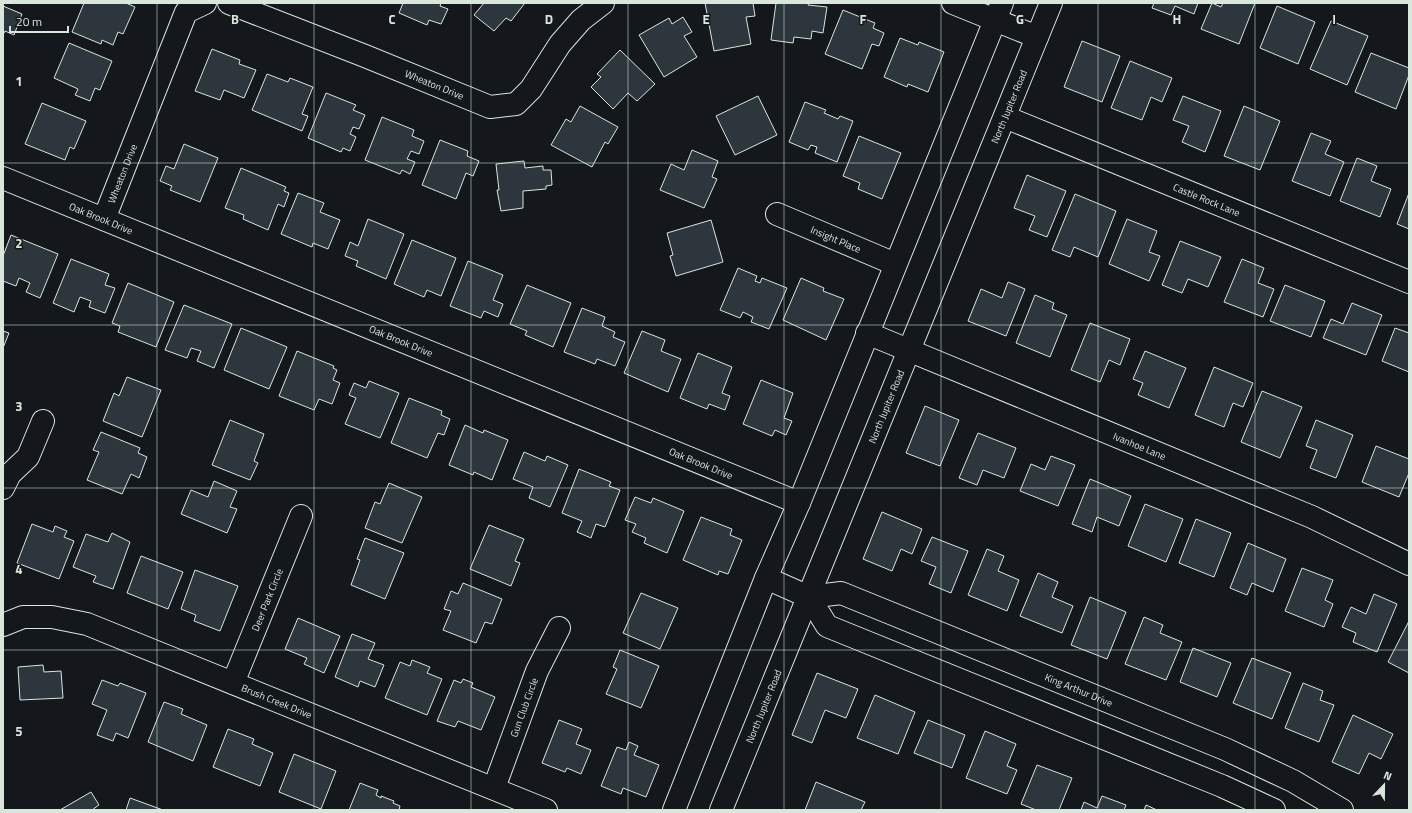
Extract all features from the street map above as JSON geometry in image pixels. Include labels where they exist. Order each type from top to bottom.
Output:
[{"type":"street","name":"Wheaton Drive","points":[[104,220],[186,12],[205,3]]},
{"type":"street","name":"Wheaton Drive","points":[[229,3],[490,107],[516,104],[531,89],[560,44],[581,20],[603,3]]},
{"type":"street","points":[[953,3],[998,12],[1037,37]]},
{"type":"street","name":"North Jupiter Road","points":[[721,810],[1051,3]]},
{"type":"street","points":[[674,810],[766,578],[799,503],[867,332],[998,12]]},
{"type":"street","name":"Castle Rock Lane","points":[[1004,117],[1409,282]]},
{"type":"street","name":"Oak Brook Drive","points":[[3,178],[799,503]]},
{"type":"street","name":"Insight Place","points":[[777,214],[895,264]]},
{"type":"street","name":"Ivanhoe Lane","points":[[867,332],[1312,517],[1409,564]]},
{"type":"street","points":[[3,488],[10,474],[28,457],[43,421]]},
{"type":"street","name":"Deer Park Circle","points":[[233,683],[301,516]]},
{"type":"street","points":[[766,578],[809,597],[827,626],[1208,780],[1244,804],[1274,810]]},
{"type":"street","name":"King Arthur Drive","points":[[809,597],[841,593],[1225,749],[1292,780],[1342,810]]},
{"type":"street","name":"Brush Creek Drive","points":[[3,625],[23,617],[52,617],[87,624],[546,810]]},
{"type":"street","name":"Gun Club Circle","points":[[494,788],[537,671],[559,628]]},
{"type":"street","points":[[1244,804],[1259,765]]},
{"type":"building","points":[[84,3],[126,3],[135,7],[123,34],[118,32],[113,45],[102,40],[101,44],[72,32]]},
{"type":"building","points":[[403,3],[441,3],[440,6],[448,9],[441,24],[429,20],[427,25],[399,13]]},
{"type":"building","points":[[484,3],[525,3],[511,21],[506,18],[494,31],[474,15]]},
{"type":"building","points":[[705,3],[753,3],[755,16],[746,17],[751,44],[714,51]]},
{"type":"building","points":[[776,3],[809,3],[808,5],[827,7],[823,33],[812,31],[811,39],[794,37],[793,43],[771,40]]},
{"type":"building","points":[[1154,3],[1198,3],[1194,14],[1175,6],[1171,15],[1152,8]]},
{"type":"building","points":[[1212,3],[1221,7],[1223,3],[1255,3],[1239,44],[1201,29]]},
{"type":"building","points":[[3,6],[22,14],[14,35],[5,31],[3,35]]},
{"type":"building","points":[[1277,6],[1315,22],[1298,64],[1260,48]]},
{"type":"building","points":[[843,10],[875,23],[873,28],[884,33],[879,46],[872,44],[862,69],[825,54]]},
{"type":"building","points":[[683,17],[692,32],[684,36],[697,57],[664,77],[639,35],[669,18],[672,24]]},
{"type":"building","points":[[1331,21],[1368,36],[1347,85],[1310,69]]},
{"type":"building","points":[[900,38],[918,45],[919,42],[944,52],[928,92],[908,84],[907,87],[884,77]]},
{"type":"building","points":[[1082,41],[1120,56],[1102,102],[1064,87]]},
{"type":"building","points":[[69,43],[112,61],[100,90],[95,88],[90,101],[75,95],[78,89],[54,78]]},
{"type":"building","points":[[212,49],[240,60],[239,64],[256,70],[244,98],[224,90],[220,100],[195,91]]},
{"type":"building","points":[[620,50],[655,84],[637,101],[628,93],[613,109],[591,87],[601,77],[597,74]]},
{"type":"building","points":[[1371,53],[1409,68],[1409,75],[1396,109],[1355,92]]},
{"type":"building","points":[[1130,61],[1172,78],[1162,102],[1151,97],[1142,120],[1111,108]]},
{"type":"building","points":[[267,74],[288,82],[290,78],[313,87],[302,114],[308,116],[302,131],[252,110]]},
{"type":"building","points":[[326,93],[356,105],[353,110],[365,115],[359,129],[353,127],[350,134],[356,137],[350,151],[343,148],[341,152],[308,138]]},
{"type":"building","points":[[758,96],[777,135],[735,155],[716,116]]},
{"type":"building","points":[[1183,96],[1221,111],[1205,152],[1182,142],[1189,126],[1173,120]]},
{"type":"building","points":[[805,102],[826,110],[824,113],[838,119],[840,116],[853,121],[837,162],[815,153],[817,147],[811,145],[808,150],[789,142]]},
{"type":"building","points":[[42,103],[86,121],[74,149],[70,147],[65,160],[25,144]]},
{"type":"building","points":[[580,106],[618,127],[608,144],[605,142],[592,167],[551,145],[566,119],[571,122]]},
{"type":"building","points":[[1244,106],[1280,121],[1260,170],[1224,156]]},
{"type":"building","points":[[382,117],[414,130],[412,136],[424,141],[419,154],[411,151],[407,159],[415,162],[410,174],[402,170],[400,174],[365,160]]},
{"type":"building","points":[[1311,133],[1331,141],[1325,154],[1344,162],[1330,196],[1292,181]]},
{"type":"building","points":[[859,136],[901,153],[882,199],[858,189],[860,183],[843,176]]},
{"type":"building","points":[[440,140],[468,151],[467,156],[479,161],[473,176],[466,173],[456,199],[422,185]]},
{"type":"building","points":[[184,144],[218,158],[200,202],[170,190],[172,186],[160,181],[166,166],[174,169]]},
{"type":"building","points":[[692,150],[718,161],[712,177],[717,179],[704,208],[660,190],[671,164],[684,170]]},
{"type":"building","points":[[1357,158],[1377,166],[1371,181],[1391,189],[1380,217],[1340,201]]},
{"type":"building","points":[[524,161],[525,168],[543,166],[543,170],[551,170],[552,185],[546,186],[546,189],[523,191],[523,208],[501,211],[497,190],[499,190],[496,164]]},
{"type":"building","points":[[241,168],[286,187],[284,191],[289,193],[284,207],[278,204],[268,230],[243,219],[244,215],[225,208]]},
{"type":"building","points":[[1027,175],[1066,191],[1047,237],[1029,230],[1035,216],[1014,208]]},
{"type":"building","points":[[298,193],[324,203],[320,212],[340,220],[328,249],[313,243],[312,247],[281,234]]},
{"type":"building","points":[[1409,193],[1409,229],[1397,224]]},
{"type":"building","points":[[1075,194],[1116,211],[1098,257],[1074,247],[1070,257],[1052,250]]},
{"type":"building","points":[[368,219],[404,234],[386,279],[356,266],[358,261],[345,256],[350,242],[358,246]]},
{"type":"building","points":[[1127,219],[1157,231],[1149,252],[1160,256],[1149,281],[1109,264]]},
{"type":"building","points":[[711,220],[723,262],[676,276],[670,256],[673,255],[667,233]]},
{"type":"building","points":[[11,235],[58,254],[40,298],[26,292],[30,283],[19,278],[16,286],[3,281],[3,256]]},
{"type":"building","points":[[412,240],[456,258],[441,296],[427,290],[424,297],[394,284]]},
{"type":"building","points":[[1180,241],[1221,257],[1208,287],[1188,279],[1182,293],[1162,285]]},
{"type":"building","points":[[71,259],[109,274],[105,285],[115,288],[105,313],[89,307],[91,301],[80,297],[74,312],[53,303]]},
{"type":"building","points":[[1242,259],[1264,268],[1258,283],[1274,289],[1263,317],[1224,302]]},
{"type":"building","points":[[468,261],[503,275],[493,300],[503,304],[498,317],[484,311],[481,318],[450,306]]},
{"type":"building","points":[[738,268],[757,276],[755,281],[760,283],[762,278],[787,288],[769,329],[751,322],[753,317],[743,312],[740,318],[720,310]]},
{"type":"building","points":[[801,278],[824,288],[823,291],[844,299],[826,340],[783,320]]},
{"type":"building","points":[[1008,282],[1025,289],[1006,336],[968,321],[981,289],[1002,298]]},
{"type":"building","points":[[128,283],[174,302],[156,347],[118,332],[120,326],[112,323]]},
{"type":"building","points":[[527,285],[571,303],[553,347],[525,335],[527,331],[510,324]]},
{"type":"building","points":[[1285,285],[1325,301],[1311,337],[1270,321]]},
{"type":"building","points":[[1035,295],[1054,303],[1052,309],[1067,315],[1050,357],[1016,343]]},
{"type":"building","points":[[1352,303],[1382,315],[1366,355],[1323,338],[1331,319],[1343,324]]},
{"type":"building","points":[[184,305],[232,324],[214,368],[197,361],[201,351],[191,348],[187,358],[165,350]]},
{"type":"building","points":[[582,308],[605,317],[602,326],[615,332],[613,337],[625,342],[615,366],[597,359],[595,364],[564,352]]},
{"type":"building","points":[[1090,323],[1130,339],[1120,365],[1109,360],[1100,382],[1071,370]]},
{"type":"building","points":[[241,328],[287,347],[269,389],[224,370]]},
{"type":"building","points":[[1395,328],[1409,333],[1409,372],[1382,361]]},
{"type":"building","points":[[3,331],[9,333],[3,348]]},
{"type":"building","points":[[642,331],[665,340],[661,351],[681,359],[668,392],[624,373]]},
{"type":"building","points":[[297,351],[334,366],[333,368],[337,370],[333,380],[340,383],[332,404],[319,399],[314,410],[279,396]]},
{"type":"building","points":[[1145,351],[1186,368],[1169,408],[1138,395],[1143,383],[1133,379]]},
{"type":"building","points":[[698,353],[732,367],[722,393],[730,396],[725,410],[709,404],[707,409],[680,398]]},
{"type":"building","points":[[1214,367],[1253,383],[1243,407],[1233,403],[1224,427],[1195,415]]},
{"type":"building","points":[[127,377],[161,390],[142,437],[103,421],[114,393],[119,396]]},
{"type":"building","points":[[761,380],[793,393],[784,418],[792,421],[786,435],[775,430],[772,436],[743,424]]},
{"type":"building","points":[[369,381],[399,393],[380,438],[345,424],[356,398],[349,395],[354,383],[366,388]]},
{"type":"building","points":[[1262,391],[1302,407],[1280,458],[1241,442]]},
{"type":"building","points":[[409,398],[442,411],[441,415],[450,419],[444,435],[438,433],[427,458],[391,443]]},
{"type":"building","points":[[925,406],[959,420],[940,466],[906,453]]},
{"type":"building","points":[[230,420],[264,434],[254,461],[258,463],[250,480],[212,465]]},
{"type":"building","points":[[1316,420],[1353,435],[1336,478],[1310,468],[1317,450],[1306,446]]},
{"type":"building","points":[[465,425],[483,433],[484,430],[508,440],[492,480],[474,472],[473,475],[449,465]]},
{"type":"building","points":[[101,432],[140,448],[138,453],[147,457],[139,478],[131,474],[122,494],[87,480],[99,452],[93,450]]},
{"type":"building","points":[[978,433],[1016,448],[1004,478],[983,470],[977,485],[959,478]]},
{"type":"building","points":[[1376,446],[1409,459],[1409,473],[1399,497],[1362,482]]},
{"type":"building","points":[[524,452],[545,461],[547,456],[568,465],[550,507],[529,498],[533,487],[513,479]]},
{"type":"building","points":[[1051,456],[1075,465],[1058,506],[1020,491],[1031,464],[1045,470]]},
{"type":"building","points":[[579,469],[611,482],[609,486],[620,490],[605,527],[596,524],[591,538],[577,532],[582,521],[562,513]]},
{"type":"building","points":[[1090,479],[1131,496],[1119,526],[1097,517],[1092,532],[1072,524]]},
{"type":"building","points":[[214,481],[237,491],[230,507],[237,509],[227,533],[181,514],[191,490],[208,497]]},
{"type":"building","points":[[389,483],[422,497],[402,543],[365,528],[375,502],[380,504]]},
{"type":"building","points":[[635,497],[651,503],[653,498],[684,511],[667,553],[644,543],[646,538],[632,532],[636,524],[625,520]]},
{"type":"building","points":[[1145,504],[1183,519],[1166,562],[1128,546]]},
{"type":"building","points":[[882,512],[922,529],[912,554],[901,549],[892,571],[863,559]]},
{"type":"building","points":[[701,517],[732,529],[730,535],[742,540],[728,574],[719,571],[718,575],[683,560]]},
{"type":"building","points":[[1196,519],[1231,533],[1214,577],[1179,563]]},
{"type":"building","points":[[32,524],[53,532],[55,526],[67,531],[64,537],[74,541],[59,579],[17,563]]},
{"type":"building","points":[[489,525],[524,539],[515,561],[520,563],[511,586],[470,569]]},
{"type":"building","points":[[112,533],[130,542],[113,589],[93,582],[96,576],[73,567],[86,534],[108,542]]},
{"type":"building","points":[[932,537],[968,551],[951,593],[929,584],[936,567],[921,561]]},
{"type":"building","points":[[365,538],[404,553],[385,599],[351,585],[360,560],[357,559]]},
{"type":"building","points":[[1248,543],[1286,559],[1273,592],[1252,583],[1247,595],[1230,588]]},
{"type":"building","points":[[987,549],[1004,556],[998,571],[1019,580],[1007,611],[968,595]]},
{"type":"building","points":[[141,556],[183,572],[168,609],[127,593]]},
{"type":"building","points":[[1302,568],[1333,580],[1325,600],[1333,604],[1324,627],[1285,611]]},
{"type":"building","points":[[195,570],[238,586],[220,631],[194,621],[196,615],[181,609]]},
{"type":"building","points":[[1038,573],[1058,582],[1052,597],[1073,606],[1062,633],[1020,616]]},
{"type":"building","points":[[463,583],[502,599],[492,624],[485,622],[476,643],[443,630],[451,611],[444,609],[451,591],[458,594]]},
{"type":"building","points":[[641,593],[678,608],[660,649],[623,633]]},
{"type":"building","points":[[1374,594],[1397,604],[1377,652],[1353,642],[1356,633],[1342,627],[1351,607],[1366,614]]},
{"type":"building","points":[[1090,597],[1126,612],[1107,659],[1071,645]]},
{"type":"building","points":[[1144,617],[1163,625],[1160,633],[1182,642],[1166,680],[1125,664]]},
{"type":"building","points":[[298,618],[340,636],[324,673],[304,664],[307,658],[285,649]]},
{"type":"building","points":[[1409,621],[1409,673],[1388,662]]},
{"type":"building","points":[[352,634],[375,643],[368,659],[384,665],[375,687],[360,681],[358,687],[335,677]]},
{"type":"building","points":[[1193,648],[1231,663],[1217,697],[1180,682]]},
{"type":"building","points":[[620,650],[659,666],[641,708],[606,694],[617,669],[613,667]]},
{"type":"building","points":[[1252,658],[1291,673],[1272,719],[1233,703]]},
{"type":"building","points":[[412,660],[430,667],[427,673],[442,679],[427,715],[385,698],[400,662],[410,666]]},
{"type":"building","points":[[43,665],[44,672],[61,671],[63,698],[20,700],[18,667]]},
{"type":"building","points":[[817,673],[858,689],[846,718],[825,710],[812,743],[792,735]]},
{"type":"building","points":[[463,679],[473,683],[471,687],[495,697],[481,730],[458,721],[455,727],[437,721],[454,680],[461,683]]},
{"type":"building","points":[[102,680],[118,686],[120,683],[146,693],[128,738],[116,733],[113,741],[97,735],[107,710],[92,704]]},
{"type":"building","points":[[1303,683],[1323,691],[1320,700],[1334,705],[1319,742],[1285,728]]},
{"type":"building","points":[[875,695],[915,712],[898,754],[857,738]]},
{"type":"building","points":[[164,702],[183,709],[181,714],[207,725],[193,761],[148,742]]},
{"type":"building","points":[[1353,715],[1393,734],[1381,759],[1369,753],[1359,774],[1332,762]]},
{"type":"building","points":[[559,720],[582,729],[576,744],[591,750],[581,774],[567,768],[565,772],[542,763]]},
{"type":"building","points":[[928,720],[965,735],[952,768],[914,753]]},
{"type":"building","points":[[228,729],[254,739],[252,744],[273,753],[260,786],[213,767]]},
{"type":"building","points":[[985,731],[1016,744],[1007,766],[1017,770],[1007,794],[966,778]]},
{"type":"building","points":[[629,742],[638,746],[634,755],[659,765],[646,797],[623,788],[621,794],[601,786],[617,747],[626,750]]},
{"type":"building","points":[[294,754],[336,771],[321,809],[279,792]]},
{"type":"building","points":[[1037,765],[1072,778],[1059,810],[1036,810],[1021,804]]},
{"type":"building","points":[[816,782],[865,802],[861,810],[805,810]]},
{"type":"building","points":[[360,783],[378,790],[376,795],[381,798],[381,796],[394,801],[393,803],[400,806],[399,810],[349,810]]},
{"type":"building","points":[[91,792],[99,805],[92,810],[60,810]]},
{"type":"building","points":[[1102,796],[1126,805],[1124,810],[1081,810],[1084,802],[1097,808]]},
{"type":"building","points":[[130,798],[163,810],[126,810]]},
{"type":"building","points":[[1146,805],[1157,810],[1144,810]]}]
